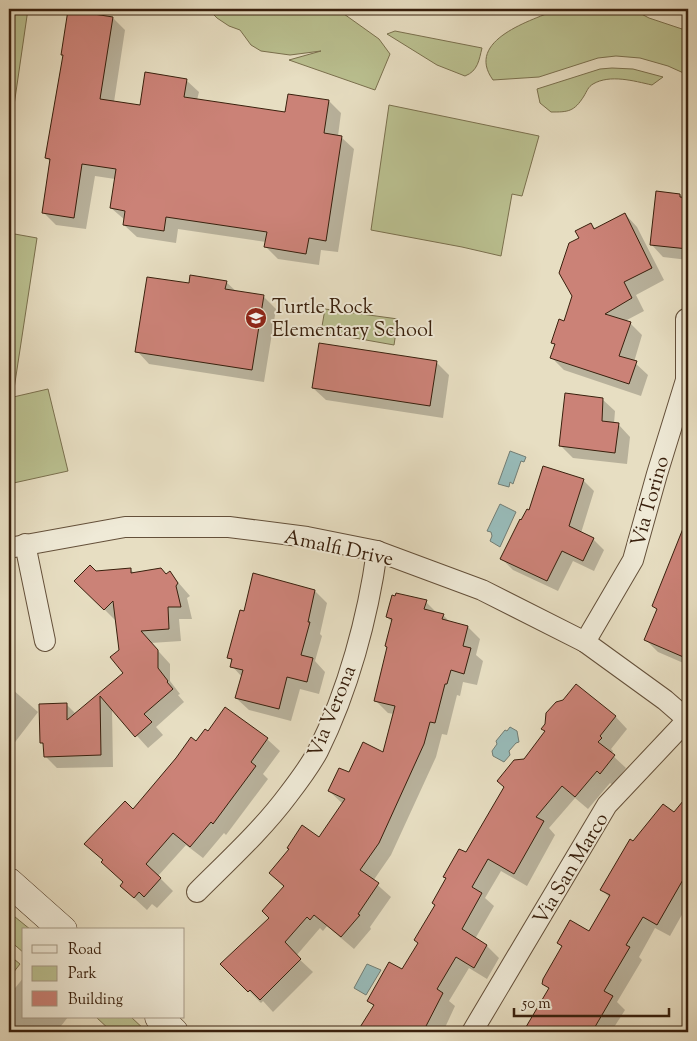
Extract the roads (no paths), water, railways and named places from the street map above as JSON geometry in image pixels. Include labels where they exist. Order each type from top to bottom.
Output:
[{"type":"street","name":"Via Torino","points":[[585,642],[632,560],[656,474],[686,380],[686,319]]},
{"type":"street","name":"Amalfi Drive","points":[[17,546],[126,527],[229,526],[307,537],[377,551],[482,590],[585,642],[665,700],[688,720]]},
{"type":"street","points":[[17,546],[44,641]]},
{"type":"street","name":"Via Verona","points":[[196,892],[244,845],[288,796],[317,752],[344,689],[370,595],[377,551]]},
{"type":"street","name":"Via San Marco","points":[[472,1032],[607,805],[688,720]]},
{"type":"street","points":[[9,882],[61,928]]},
{"type":"street","points":[[160,1018],[174,1032]]},
{"type":"water","points":[[510,451],[526,457],[524,462],[521,461],[513,484],[510,482],[509,487],[498,484]]},
{"type":"water","points":[[500,504],[516,512],[500,547],[490,541],[491,532],[487,531]]},
{"type":"water","points":[[510,727],[517,731],[519,742],[509,751],[510,755],[504,762],[493,756],[492,751],[497,744],[496,741]]},
{"type":"water","points":[[367,964],[381,970],[366,995],[354,988]]},
{"type":"place","name":"Turtle Rock Elementary School","points":[[256,318]]}]
